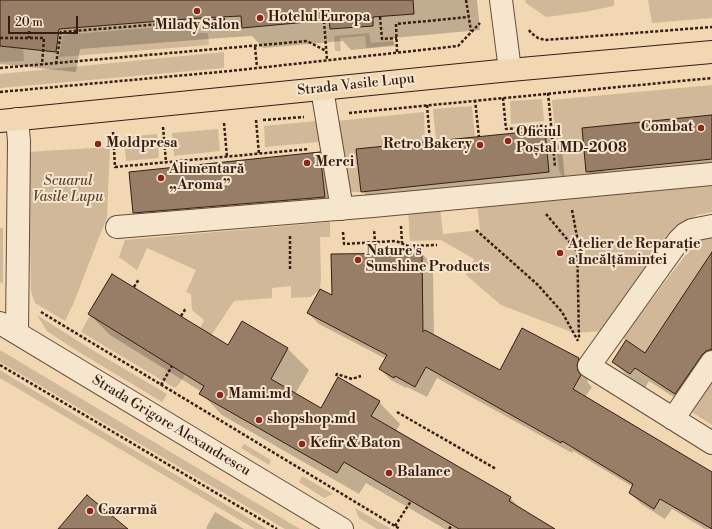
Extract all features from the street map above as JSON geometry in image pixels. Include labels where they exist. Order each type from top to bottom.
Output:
[{"type":"main road","name":"Strada Vasile Lupu","points":[[9,120],[510,70],[712,52]]},
{"type":"street","points":[[501,0],[510,70]]},
{"type":"street","points":[[322,89],[342,209]]},
{"type":"street","points":[[8,328],[18,298],[19,141],[9,120]]},
{"type":"street","points":[[116,227],[342,209],[712,174]]},
{"type":"street","points":[[712,226],[692,230],[679,240],[590,366],[712,443]]},
{"type":"street","name":"Strada Grigore Alexandrescu","points":[[8,328],[342,529]]},
{"type":"street","points":[[673,419],[712,362]]},
{"type":"path","points":[[466,0],[471,31]]},
{"type":"path","points":[[380,17],[382,39],[396,38]]},
{"type":"path","points":[[397,52],[396,24],[469,17]]},
{"type":"path","points":[[56,64],[61,32],[224,19]]},
{"type":"path","points":[[324,21],[327,60]]},
{"type":"path","points":[[0,92],[257,68],[458,46],[480,23]]},
{"type":"path","points":[[528,28],[531,33],[538,38],[545,40],[712,27]]},
{"type":"path","points":[[29,31],[29,38]]},
{"type":"path","points":[[0,38],[44,38],[42,65]]},
{"type":"path","points":[[0,68],[306,42],[326,51]]},
{"type":"path","points":[[255,46],[257,68]]},
{"type":"path","points":[[259,154],[256,120],[326,115],[712,78]]},
{"type":"path","points":[[476,230],[538,285],[562,312],[580,345],[577,238],[562,188],[551,125],[548,94]]},
{"type":"path","points":[[503,98],[506,129],[551,125]]},
{"type":"path","points":[[475,100],[478,137]]},
{"type":"path","points":[[427,105],[430,142]]},
{"type":"path","points":[[217,123],[224,123],[227,157]]},
{"type":"path","points":[[166,162],[163,127],[170,126]]},
{"type":"path","points":[[113,131],[115,167],[332,147]]},
{"type":"path","points":[[527,192],[578,252]]},
{"type":"path","points":[[342,209],[344,244],[396,241],[408,246],[437,245]]},
{"type":"path","points":[[289,213],[290,270]]},
{"type":"path","points":[[374,254],[375,242]]},
{"type":"path","points":[[134,287],[139,279]]},
{"type":"path","points":[[18,298],[400,529]]},
{"type":"path","points":[[181,316],[186,308]]},
{"type":"path","points":[[0,365],[277,529]]},
{"type":"path","points":[[161,385],[172,366]]},
{"type":"path","points":[[336,376],[337,374],[352,379],[361,376]]},
{"type":"path","points":[[397,412],[496,469]]},
{"type":"path","points":[[395,526],[411,501]]},
{"type":"path","points":[[449,529],[452,525]]},
{"type":"green space","points":[[525,0],[614,0],[614,6],[546,17],[526,3]]},
{"type":"green space","points":[[648,0],[712,0],[712,18],[652,23]]},
{"type":"green space","points":[[196,24],[197,33],[208,33],[209,45],[59,57],[63,35]]},
{"type":"green space","points":[[369,33],[371,43],[394,41],[395,45],[366,48],[365,36],[340,38],[341,51],[335,51],[334,36]]},
{"type":"green space","points":[[0,46],[23,48],[24,61],[0,62]]},
{"type":"green space","points":[[224,52],[224,68],[0,88],[0,74]]},
{"type":"green space","points":[[712,85],[712,115],[582,128],[586,171],[604,170],[605,177],[565,181],[559,170],[552,100]]},
{"type":"green space","points":[[542,99],[544,121],[511,124],[510,101]]},
{"type":"green space","points":[[472,106],[475,137],[436,141],[433,109]]},
{"type":"green space","points":[[424,112],[425,142],[357,149],[361,192],[351,192],[337,121]]},
{"type":"green space","points":[[317,121],[319,142],[265,147],[264,126]]},
{"type":"green space","points":[[218,129],[220,151],[174,156],[172,133]]},
{"type":"green space","points":[[157,134],[159,158],[126,161],[124,137]]},
{"type":"green space","name":"Scuarul Vasile Lupu","points":[[110,147],[107,217],[74,302],[65,321],[35,303],[31,291],[28,152]]},
{"type":"green space","points":[[712,184],[712,212],[697,215],[683,224],[606,331],[574,333],[501,305],[466,275],[474,259],[441,240],[410,241],[408,209],[440,207],[443,234],[480,230],[477,204]]},
{"type":"green space","points":[[330,222],[330,237],[320,237],[320,289],[311,297],[291,298],[291,286],[272,288],[272,298],[234,301],[175,388],[81,332],[90,315],[176,368],[204,320],[192,310],[191,294],[186,292],[196,270],[147,248],[137,270],[119,257],[125,240]]},
{"type":"green space","name":"Scuarul Vasile Lupu","points":[[0,228],[3,228],[3,284],[0,282]]},
{"type":"green space","points":[[712,234],[712,252],[645,353],[622,338],[697,240]]},
{"type":"green space","points":[[37,315],[167,394],[162,402],[47,331]]},
{"type":"green space","points":[[0,350],[300,529],[285,529],[0,362]]},
{"type":"green space","points":[[0,370],[267,529],[255,529],[0,378]]},
{"type":"green space","points":[[712,379],[712,425],[690,411]]},
{"type":"green space","points":[[244,444],[271,460],[269,465],[241,448]]},
{"type":"green space","points":[[302,476],[333,494],[324,498],[299,482]]},
{"type":"green space","points":[[355,508],[391,529],[377,529],[359,518]]},
{"type":"building","points":[[0,0],[413,0],[414,14],[373,17],[373,26],[330,29],[329,20],[242,28],[241,16],[59,29],[56,52],[0,46]]},
{"type":"building","points":[[712,115],[712,159],[586,172],[582,128]]},
{"type":"building","points":[[545,130],[549,172],[361,192],[356,149]]},
{"type":"building","points":[[320,152],[325,197],[133,213],[129,172]]},
{"type":"building","points":[[712,252],[712,349],[706,351],[702,355],[675,394],[635,368],[630,374],[612,362],[626,340],[645,353]]},
{"type":"building","points":[[422,253],[423,332],[425,330],[500,370],[522,328],[579,358],[577,365],[578,371],[581,375],[573,389],[712,472],[712,529],[660,499],[654,509],[629,493],[633,484],[562,441],[561,443],[426,367],[415,387],[395,376],[394,378],[379,369],[387,355],[307,313],[320,289],[332,295],[331,254]]},
{"type":"building","points":[[112,274],[228,345],[242,321],[288,348],[271,379],[321,408],[338,377],[380,401],[371,416],[511,497],[509,501],[555,529],[459,529],[344,462],[337,473],[199,394],[204,386],[88,314]]},
{"type":"building","name":"Cazarmă","points":[[87,495],[128,529],[58,529]]},
{"type":"place","name":"Milady Salon","points":[[197,11]]},
{"type":"place","name":"Hotelul Europa","points":[[260,18]]},
{"type":"place","name":"Combat","points":[[701,128]]},
{"type":"place","name":"Oficiul Poștal MD-2008","points":[[508,141]]},
{"type":"place","name":"Moldpresa","points":[[98,144]]},
{"type":"place","name":"Retro Bakery","points":[[480,145]]},
{"type":"place","name":"Merci","points":[[307,163]]},
{"type":"place","name":"Alimentară „Aroma”","points":[[161,178]]},
{"type":"place","name":"Atelier de Reparație a Încălțămintei","points":[[560,253]]},
{"type":"place","name":"Nature's Sunshine Products","points":[[358,260]]},
{"type":"place","name":"Mami.md","points":[[220,395]]},
{"type":"place","name":"shopshop.md","points":[[259,420]]},
{"type":"place","name":"Kefir & Baton","points":[[302,444]]},
{"type":"place","name":"Balance","points":[[389,473]]},
{"type":"place","name":"Cazarmă","points":[[90,511]]}]
